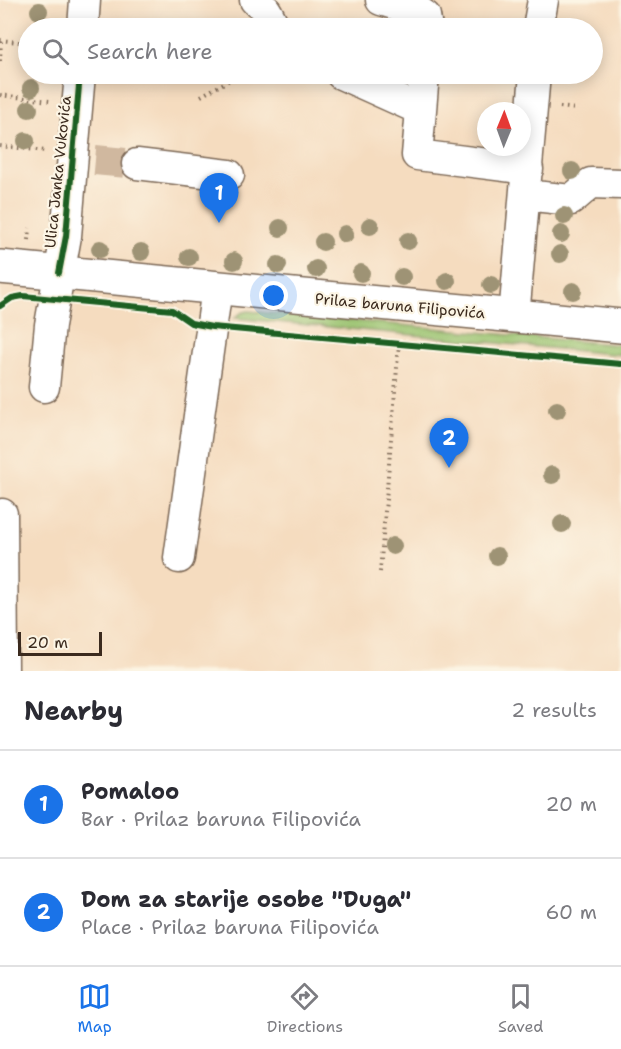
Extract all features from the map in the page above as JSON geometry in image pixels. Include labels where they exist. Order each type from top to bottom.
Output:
[{"type":"main road","name":"Prilaz baruna Filipovića","points":[[0,268],[621,326]]},
{"type":"street","points":[[84,18],[85,0]]},
{"type":"street","points":[[255,0],[261,3],[270,18]]},
{"type":"street","points":[[381,0],[418,12],[424,18]]},
{"type":"street","points":[[540,18],[543,0]]},
{"type":"street","name":"Ulica Janka Vukovića","points":[[44,387],[50,325],[81,157],[77,104],[79,84]]},
{"type":"street","points":[[363,84],[421,110]]},
{"type":"street","points":[[423,84],[417,155],[526,182],[571,200],[591,183],[621,184]]},
{"type":"street","points":[[514,316],[534,84]]},
{"type":"street","points":[[137,164],[229,175]]},
{"type":"street","points":[[179,558],[217,288]]},
{"type":"street","points":[[2,514],[3,671]]},
{"type":"path","points":[[0,61],[1,40],[18,42]]},
{"type":"path","points":[[201,96],[222,84]]},
{"type":"path","points":[[0,95],[77,104]]},
{"type":"path","points":[[0,146],[81,157]]},
{"type":"path","points":[[380,572],[399,344]]},
{"type":"green space","points":[[248,311],[621,345],[621,355],[235,318]]},
{"type":"tunnel","points":[[95,160],[137,164]]},
{"type":"cycle path","points":[[59,273],[66,236],[79,84]]},
{"type":"cycle path","points":[[0,306],[12,298],[23,296],[172,310],[191,323],[212,327],[621,364]]},
{"type":"place","name":"Pomaloo","points":[[219,223]]},
{"type":"place","name":"Dom za starije osobe \"Duga\"","points":[[449,468]]}]
